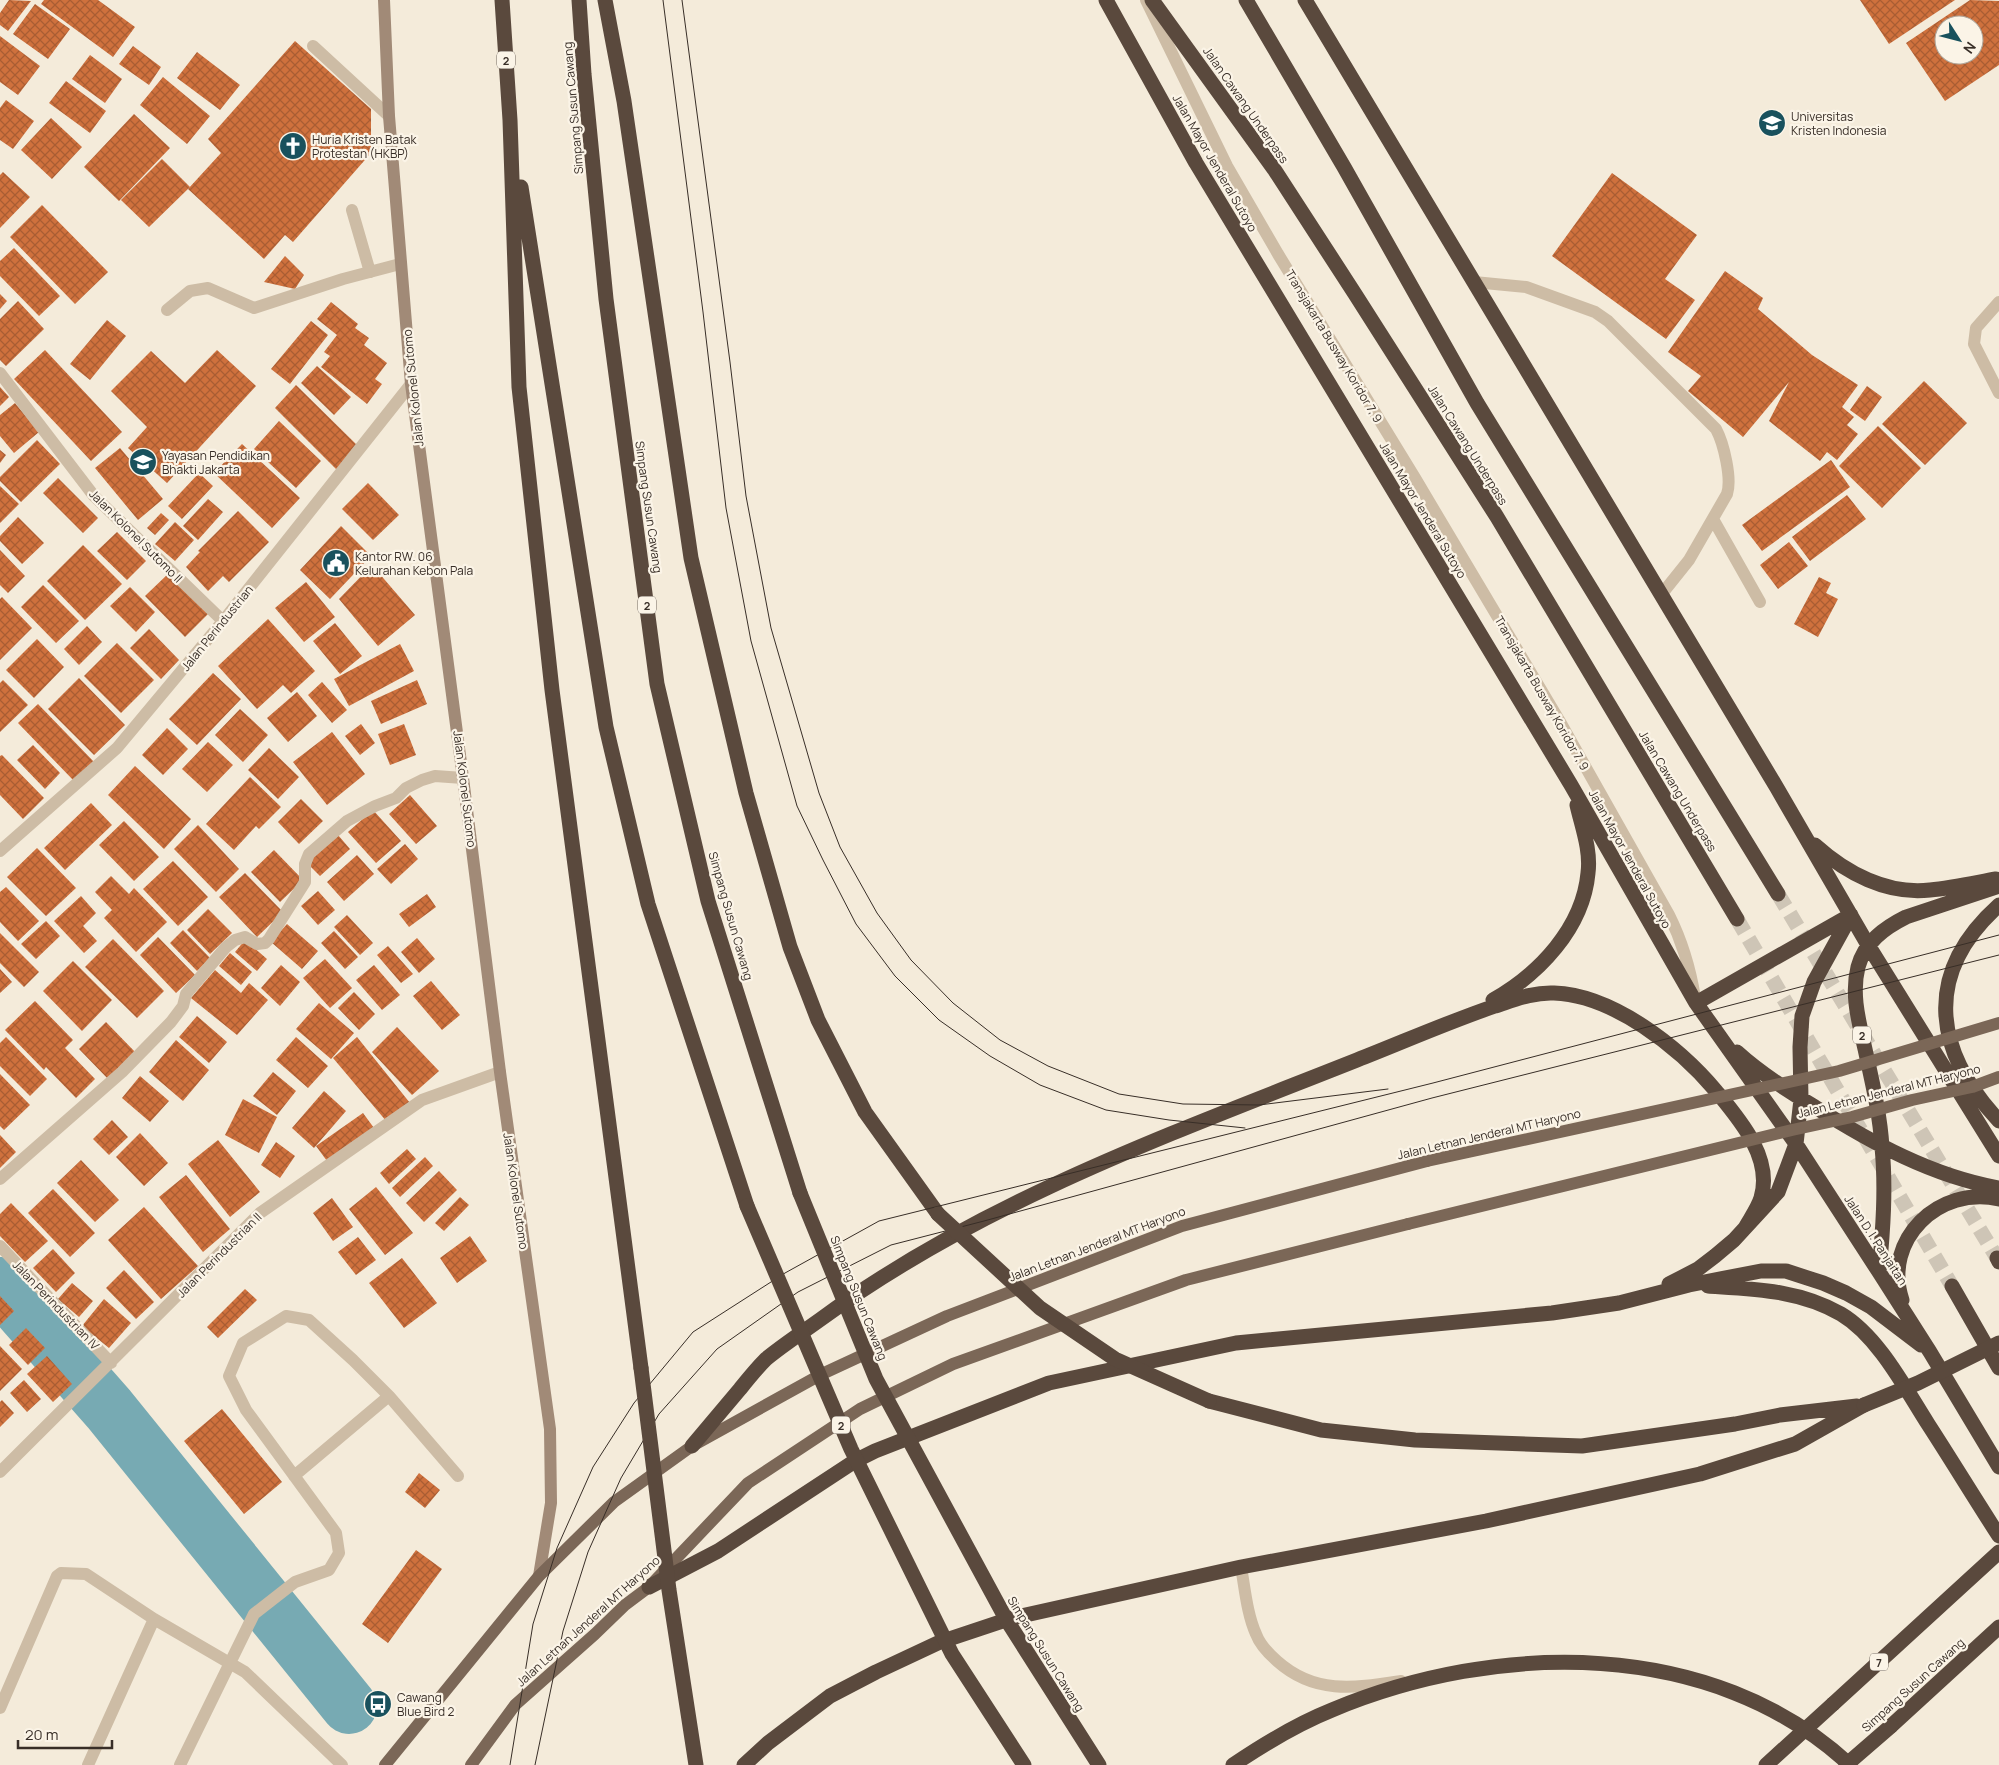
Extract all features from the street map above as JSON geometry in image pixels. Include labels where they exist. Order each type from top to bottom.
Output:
[{"type":"highway","name":"2","points":[[502,0],[510,120],[606,728],[648,904],[747,1206],[855,1458],[952,1654],[1024,1765]]},
{"type":"highway","name":"Simpang Susun Cawang","points":[[579,0],[584,74],[606,299],[657,684],[708,901],[800,1193],[876,1379],[1006,1619],[1099,1765]]},
{"type":"highway","points":[[605,0],[624,101],[691,558],[746,793],[790,947],[818,1020],[865,1112],[938,1214],[1040,1308],[1115,1359],[1209,1401],[1322,1430],[1415,1440],[1582,1446],[1736,1424],[1780,1415],[1864,1406]]},
{"type":"highway","name":"Jalan Mayor Jenderal Sutoyo","points":[[1106,0],[1196,164],[1571,785],[1696,1003],[1718,1034]]},
{"type":"highway","name":"Jalan Cawang Underpass","points":[[1152,0],[1274,169],[1355,294],[1496,517],[1738,919]]},
{"type":"highway","points":[[1246,0],[1344,167],[1477,403],[1778,894]]},
{"type":"highway","points":[[1305,0],[1806,837],[1868,945],[1999,1156]]},
{"type":"highway","points":[[510,120],[521,407],[552,690],[669,1590],[696,1765]]},
{"type":"highway","points":[[1465,1016],[1505,993],[1530,974],[1550,954],[1568,931],[1578,910],[1585,892],[1588,857],[1571,785]]},
{"type":"highway","points":[[1806,837],[1844,868],[1865,879],[1897,889],[1930,890],[1999,878]]},
{"type":"highway","name":"2","points":[[1879,1272],[1884,1211],[1882,1146],[1875,1098],[1854,1000],[1858,968],[1868,945],[1886,928],[1906,917],[1999,886]]},
{"type":"highway","points":[[1999,905],[1984,919],[1964,944],[1950,976],[1944,1012],[1950,1041],[1964,1074],[1984,1104],[1999,1121]]},
{"type":"highway","points":[[1696,1003],[1851,915]]},
{"type":"highway","points":[[1618,1303],[1650,1292],[1698,1269],[1734,1240],[1778,1192],[1796,1144],[1801,1099],[1800,1040],[1805,1008],[1817,974],[1851,915]]},
{"type":"highway","points":[[692,1446],[765,1360],[846,1300],[905,1262],[1045,1188],[1200,1122],[1465,1016],[1525,996],[1550,992],[1574,995],[1595,1001],[1624,1015],[1674,1049],[1716,1090],[1743,1126],[1761,1161],[1764,1179],[1761,1199],[1745,1228]]},
{"type":"highway","points":[[1718,1034],[1759,1070],[1801,1099],[1882,1146],[1916,1162],[1968,1182],[1999,1188]]},
{"type":"highway","name":"Jalan D. I. Panjaitan","points":[[1718,1034],[1796,1144],[1930,1352],[1999,1467]]},
{"type":"highway","points":[[1908,1318],[1897,1280],[1898,1263],[1903,1247],[1914,1230],[1928,1214],[1945,1204],[1964,1197],[1987,1196],[1999,1199]]},
{"type":"highway","points":[[649,1587],[718,1551],[855,1461],[875,1451],[1049,1383],[1236,1343],[1533,1315],[1618,1303],[1689,1285],[1760,1271],[1786,1272],[1804,1276],[1846,1293],[1870,1307],[1930,1352]]},
{"type":"highway","points":[[1689,1285],[1771,1290],[1795,1296],[1820,1304],[1842,1315],[1860,1329],[1878,1349],[1904,1387],[1999,1536]]},
{"type":"highway","points":[[1952,1286],[1999,1368]]},
{"type":"highway","points":[[744,1765],[768,1743],[830,1696],[940,1642],[1033,1612],[1241,1567],[1486,1521],[1700,1474],[1795,1444],[1864,1406],[1918,1383],[1999,1343]]},
{"type":"highway","name":"7","points":[[1766,1765],[1999,1552]]},
{"type":"highway","name":"Simpang Susun Cawang","points":[[1848,1765],[1999,1627]]},
{"type":"highway","points":[[1233,1765],[1291,1729],[1331,1710],[1397,1686],[1460,1672],[1539,1663],[1622,1665],[1680,1676],[1727,1689],[1771,1708],[1810,1733],[1848,1765]]},
{"type":"main road","name":"Jalan Letnan Jenderal MT Haryono","points":[[385,1765],[539,1576],[614,1502],[692,1446],[822,1374],[956,1312],[1182,1226],[1427,1161],[1839,1071],[1999,1023]]},
{"type":"main road","name":"Jalan Letnan Jenderal MT Haryono","points":[[471,1765],[515,1705],[625,1605],[649,1587],[748,1483],[860,1409],[953,1364],[1186,1280],[1774,1134],[1852,1117],[1912,1100],[1972,1087],[1999,1077]]},
{"type":"street","name":"Jalan Kolonel Sutomo","points":[[384,0],[389,116],[411,384],[500,1072],[550,1429],[551,1502],[539,1576]]},
{"type":"street","name":"Transjakarta Busway Koridor 7, 9","points":[[1146,0],[1228,166],[1273,246],[1415,478],[1559,720],[1669,915],[1682,941],[1690,967],[1696,1003]]},
{"type":"street","points":[[313,46],[389,116]]},
{"type":"street","points":[[352,210],[370,272]]},
{"type":"street","points":[[167,310],[190,292],[208,288],[254,308],[334,281],[400,264]]},
{"type":"street","points":[[1474,282],[1526,287],[1595,312],[1615,328],[1716,429],[1721,438],[1730,486],[1689,560],[1661,595]]},
{"type":"street","points":[[1999,302],[1976,328],[1974,344],[1999,393]]},
{"type":"street","name":"Jalan Kolonel Sutomo II","points":[[0,373],[94,496],[223,621]]},
{"type":"street","name":"Jalan Perindustrian","points":[[0,851],[117,748],[223,621],[411,384]]},
{"type":"street","points":[[1713,518],[1760,602]]},
{"type":"street","points":[[0,1179],[122,1072],[171,1022],[183,1006],[186,994],[226,947],[235,940],[245,937],[257,944],[269,939],[305,882],[305,864],[309,854],[346,820],[396,798],[406,788],[422,780],[435,776],[463,778]]},
{"type":"street","name":"Jalan Perindustrian II","points":[[0,1472],[260,1213],[422,1100],[500,1072]]},
{"type":"street","name":"Jalan Perindustrian IV","points":[[0,1246],[111,1363]]},
{"type":"street","points":[[180,1765],[254,1614],[290,1586],[329,1570],[339,1553],[336,1533],[246,1410],[229,1376],[244,1343],[286,1316],[309,1320],[389,1396],[458,1476]]},
{"type":"street","points":[[294,1476],[389,1396]]},
{"type":"street","points":[[1241,1567],[1248,1606],[1256,1635],[1269,1654],[1289,1672],[1314,1683],[1338,1688],[1362,1687],[1460,1672]]},
{"type":"street","points":[[0,1708],[55,1580],[61,1572],[86,1574],[154,1619],[245,1672],[342,1765]]},
{"type":"street","points":[[88,1765],[154,1619]]},
{"type":"building","points":[[9,0],[31,1],[8,31],[0,25],[0,13]]},
{"type":"building","points":[[44,0],[98,0],[135,27],[113,57],[41,4]]},
{"type":"building","points":[[1860,0],[1955,0],[1889,44]]},
{"type":"building","points":[[1970,0],[1999,1],[1999,65],[1945,101],[1906,43],[1934,24],[1934,65],[1984,65],[1984,15],[1948,15]]},
{"type":"building","points":[[35,4],[70,29],[48,59],[13,34]]},
{"type":"building","points":[[0,36],[40,66],[18,95],[0,82]]},
{"type":"building","name":"Huria Kristen Batak Protestan (HKBP)","points":[[295,41],[371,109],[371,153],[293,242],[285,235],[264,259],[188,189],[221,153],[208,139]]},
{"type":"building","points":[[133,46],[161,67],[149,85],[119,64]]},
{"type":"building","points":[[197,52],[240,85],[220,110],[177,78]]},
{"type":"building","points":[[90,55],[122,79],[105,103],[72,79]]},
{"type":"building","points":[[163,77],[210,116],[187,144],[140,105]]},
{"type":"building","points":[[66,81],[106,111],[90,133],[49,103]]},
{"type":"building","points":[[6,100],[34,121],[13,149],[0,140],[0,108]]},
{"type":"building","points":[[134,114],[170,148],[119,201],[84,167]]},
{"type":"building","points":[[51,118],[82,147],[52,179],[21,150]]},
{"type":"building","points":[[162,159],[190,187],[149,227],[121,200]]},
{"type":"building","points":[[3,172],[30,197],[0,228],[0,175]]},
{"type":"building","points":[[1612,173],[1697,235],[1665,279],[1695,300],[1666,339],[1552,256]]},
{"type":"building","points":[[42,205],[108,272],[75,304],[10,237]]},
{"type":"building","points":[[14,248],[60,296],[39,316],[0,276],[0,261]]},
{"type":"building","points":[[285,256],[304,275],[295,289],[264,282]]},
{"type":"building","points":[[1725,271],[1763,298],[1758,309],[1812,355],[1858,385],[1842,407],[1854,417],[1847,425],[1858,434],[1837,460],[1827,452],[1820,461],[1769,421],[1789,382],[1743,437],[1688,391],[1701,376],[1668,352]]},
{"type":"building","points":[[0,294],[7,301],[0,309]]},
{"type":"building","points":[[18,301],[44,329],[6,366],[0,360],[0,319]]},
{"type":"building","points":[[331,302],[358,324],[355,328],[369,338],[364,345],[387,363],[375,379],[382,384],[367,404],[321,367],[330,356],[324,352],[337,335],[317,319]]},
{"type":"building","points":[[107,320],[126,336],[90,380],[70,364]]},
{"type":"building","points":[[311,321],[328,335],[290,384],[271,369]]},
{"type":"building","points":[[45,350],[122,432],[91,461],[14,379]]},
{"type":"building","points":[[217,350],[256,386],[167,483],[128,448],[147,427],[111,391],[151,351],[185,383]]},
{"type":"building","points":[[317,366],[351,397],[334,415],[301,383]]},
{"type":"building","points":[[1924,381],[1967,423],[1925,465],[1882,424]]},
{"type":"building","points":[[296,385],[360,448],[338,471],[275,408]]},
{"type":"building","points":[[1867,386],[1882,397],[1865,421],[1850,410]]},
{"type":"building","points":[[0,387],[9,397],[0,406]]},
{"type":"building","points":[[15,403],[39,432],[14,453],[0,436],[0,415]]},
{"type":"building","points":[[279,421],[321,461],[296,488],[254,449]]},
{"type":"building","points":[[1878,426],[1921,468],[1882,508],[1839,466]]},
{"type":"building","points":[[37,440],[60,464],[21,502],[0,481],[0,477]]},
{"type":"building","points":[[242,444],[300,498],[272,528],[214,473]]},
{"type":"building","points":[[120,448],[163,499],[138,520],[95,468]]},
{"type":"building","points":[[0,450],[6,455],[0,463]]},
{"type":"building","points":[[1831,460],[1850,487],[1762,551],[1742,525]]},
{"type":"building","points":[[199,473],[213,486],[182,519],[168,506]]},
{"type":"building","points":[[58,478],[98,518],[83,533],[43,493]]},
{"type":"building","points":[[368,483],[399,515],[373,540],[342,509]]},
{"type":"building","points":[[0,486],[19,504],[0,523]]},
{"type":"building","points":[[1847,495],[1866,519],[1810,561],[1792,537]]},
{"type":"building","points":[[208,499],[223,512],[198,540],[183,526]]},
{"type":"building","points":[[238,511],[269,542],[229,582],[223,576],[208,591],[186,567],[200,552],[198,551]]},
{"type":"building","points":[[161,513],[169,520],[155,535],[147,528]]},
{"type":"building","points":[[18,517],[44,543],[22,564],[0,541],[0,536]]},
{"type":"building","points":[[175,522],[194,540],[175,561],[155,544]]},
{"type":"building","name":"Kantor RW. 06 Kelurahan Kebon Pala","points":[[341,526],[371,556],[330,599],[300,570]]},
{"type":"building","points":[[117,532],[146,561],[127,580],[97,551]]},
{"type":"building","points":[[1789,542],[1808,566],[1778,589],[1760,565]]},
{"type":"building","points":[[83,545],[122,584],[85,620],[47,581]]},
{"type":"building","points":[[0,550],[25,576],[8,593],[0,585]]},
{"type":"building","points":[[372,565],[415,615],[378,646],[339,599]]},
{"type":"building","points":[[169,573],[209,613],[185,637],[145,596]]},
{"type":"building","points":[[1819,577],[1831,583],[1826,593],[1838,599],[1818,637],[1794,624]]},
{"type":"building","points":[[306,582],[335,617],[304,642],[275,608]]},
{"type":"building","points":[[43,585],[79,621],[56,643],[21,607]]},
{"type":"building","points":[[130,587],[155,612],[136,632],[110,606]]},
{"type":"building","points":[[2,597],[32,628],[0,660],[0,599]]},
{"type":"building","points":[[268,619],[315,671],[291,693],[283,685],[257,709],[218,666]]},
{"type":"building","points":[[335,623],[362,656],[340,674],[313,641]]},
{"type":"building","points":[[87,626],[102,642],[79,665],[64,649]]},
{"type":"building","points":[[149,629],[179,660],[161,679],[130,648]]},
{"type":"building","points":[[37,639],[64,667],[34,698],[6,670]]},
{"type":"building","points":[[117,643],[154,680],[121,713],[84,676]]},
{"type":"building","points":[[400,644],[414,671],[349,706],[334,679]]},
{"type":"building","points":[[213,673],[241,699],[197,745],[169,719]]},
{"type":"building","points":[[79,678],[125,725],[94,755],[48,709]]},
{"type":"building","points":[[3,680],[28,705],[0,732],[0,683]]},
{"type":"building","points":[[417,680],[427,704],[381,724],[371,701]]},
{"type":"building","points":[[322,682],[347,710],[332,723],[308,695]]},
{"type":"building","points":[[297,692],[317,716],[288,742],[267,718]]},
{"type":"building","points":[[38,704],[95,763],[75,782],[18,723]]},
{"type":"building","points":[[240,709],[268,735],[243,762],[215,735]]},
{"type":"building","points":[[361,724],[375,743],[360,755],[345,736]]},
{"type":"building","points":[[404,724],[416,755],[390,765],[378,734]]},
{"type":"building","points":[[167,728],[188,749],[163,775],[142,755]]},
{"type":"building","points":[[332,732],[365,774],[327,805],[293,762]]},
{"type":"building","points":[[208,742],[233,765],[207,792],[182,769]]},
{"type":"building","points":[[33,745],[60,773],[45,789],[17,760]]},
{"type":"building","points":[[269,748],[299,777],[278,799],[248,770]]},
{"type":"building","points":[[2,755],[44,798],[23,819],[0,795],[0,756]]},
{"type":"building","points":[[135,766],[191,819],[164,849],[108,795]]},
{"type":"building","points":[[250,777],[281,807],[259,829],[256,826],[234,850],[206,824]]},
{"type":"building","points":[[410,795],[437,826],[416,844],[389,814]]},
{"type":"building","points":[[301,799],[323,821],[299,844],[278,822]]},
{"type":"building","points":[[91,803],[112,825],[65,870],[44,848]]},
{"type":"building","points":[[373,810],[401,841],[376,863],[348,832]]},
{"type":"building","points":[[124,821],[159,857],[134,881],[99,845]]},
{"type":"building","points":[[198,825],[239,869],[216,892],[174,849]]},
{"type":"building","points":[[338,835],[350,849],[320,876],[307,863]]},
{"type":"building","points":[[405,844],[418,859],[391,884],[377,869]]},
{"type":"building","points":[[37,848],[76,888],[46,916],[7,877]]},
{"type":"building","points":[[274,850],[303,880],[280,902],[251,872]]},
{"type":"building","points":[[357,855],[374,874],[344,901],[327,882]]},
{"type":"building","points":[[173,861],[208,897],[178,926],[143,889]]},
{"type":"building","points":[[245,873],[283,912],[257,937],[219,897]]},
{"type":"building","points":[[111,876],[129,894],[134,888],[167,922],[136,952],[104,918],[112,910],[95,892]]},
{"type":"building","points":[[6,887],[39,921],[18,941],[0,922],[0,892]]},
{"type":"building","points":[[318,891],[335,910],[318,925],[301,906]]},
{"type":"building","points":[[427,894],[436,907],[409,927],[399,914]]},
{"type":"building","points":[[81,896],[96,913],[83,926],[97,941],[84,953],[54,921]]},
{"type":"building","points":[[208,909],[232,933],[210,954],[187,930]]},
{"type":"building","points":[[347,915],[373,943],[360,955],[334,927]]},
{"type":"building","points":[[46,921],[60,936],[36,959],[21,944]]},
{"type":"building","points":[[287,924],[318,951],[302,969],[271,942]]},
{"type":"building","points":[[183,930],[210,958],[197,971],[170,943]]},
{"type":"building","points":[[334,931],[358,957],[345,969],[321,943]]},
{"type":"building","points":[[0,933],[39,972],[24,987],[0,963]]},
{"type":"building","points":[[158,937],[195,975],[176,993],[140,955]]},
{"type":"building","points":[[417,938],[435,959],[419,973],[401,952]]},
{"type":"building","points":[[113,939],[164,991],[137,1018],[85,967]]},
{"type":"building","points":[[245,940],[267,959],[257,971],[235,952]]},
{"type":"building","points":[[388,946],[413,974],[401,983],[377,955]]},
{"type":"building","points":[[230,953],[252,972],[241,985],[219,966]]},
{"type":"building","points":[[325,959],[352,988],[330,1008],[303,978]]},
{"type":"building","points":[[73,961],[112,1000],[82,1031],[43,991]]},
{"type":"building","points":[[281,965],[300,982],[280,1006],[261,988]]},
{"type":"building","points":[[374,965],[400,995],[382,1010],[356,980]]},
{"type":"building","points":[[0,969],[12,982],[0,993]]},
{"type":"building","points":[[215,970],[241,993],[249,983],[268,1000],[237,1035],[191,998]]},
{"type":"building","points":[[431,981],[460,1015],[442,1030],[413,996]]},
{"type":"building","points":[[354,992],[375,1014],[359,1030],[338,1008]]},
{"type":"building","points":[[35,1001],[73,1040],[65,1048],[95,1079],[76,1098],[46,1067],[44,1070],[5,1030]]},
{"type":"building","points":[[319,1003],[354,1033],[331,1059],[296,1029]]},
{"type":"building","points":[[197,1016],[227,1042],[209,1063],[179,1037]]},
{"type":"building","points":[[106,1022],[136,1053],[109,1080],[79,1049]]},
{"type":"building","points":[[397,1027],[439,1071],[412,1095],[372,1052]]},
{"type":"building","points":[[6,1037],[47,1079],[30,1096],[0,1066],[0,1043]]},
{"type":"building","points":[[296,1037],[328,1066],[308,1088],[276,1060]]},
{"type":"building","points":[[357,1037],[410,1103],[387,1122],[333,1058]]},
{"type":"building","points":[[176,1040],[209,1070],[183,1101],[149,1072]]},
{"type":"building","points":[[273,1072],[296,1091],[277,1115],[253,1096]]},
{"type":"building","points":[[0,1074],[30,1105],[4,1130],[0,1126]]},
{"type":"building","points":[[140,1076],[169,1101],[150,1122],[122,1098]]},
{"type":"building","points":[[324,1091],[346,1111],[314,1148],[292,1128]]},
{"type":"building","points":[[243,1099],[277,1117],[259,1153],[225,1135]]},
{"type":"building","points":[[363,1113],[374,1128],[327,1161],[316,1146]]},
{"type":"building","points":[[112,1120],[128,1137],[109,1155],[93,1139]]},
{"type":"building","points":[[140,1133],[168,1163],[144,1186],[116,1157]]},
{"type":"building","points":[[0,1135],[16,1152],[0,1168]]},
{"type":"building","points":[[218,1140],[260,1192],[230,1217],[188,1164]]},
{"type":"building","points":[[276,1142],[295,1156],[280,1178],[261,1165]]},
{"type":"building","points":[[407,1149],[416,1159],[389,1184],[380,1173]]},
{"type":"building","points":[[425,1157],[433,1166],[400,1197],[392,1188]]},
{"type":"building","points":[[81,1160],[119,1200],[95,1222],[57,1183]]},
{"type":"building","points":[[439,1171],[457,1190],[424,1222],[406,1203]]},
{"type":"building","points":[[186,1175],[230,1229],[203,1252],[159,1197]]},
{"type":"building","points":[[376,1187],[413,1233],[385,1255],[349,1209]]},
{"type":"building","points":[[53,1189],[95,1233],[70,1257],[28,1213]]},
{"type":"building","points":[[460,1197],[469,1205],[444,1231],[435,1223]]},
{"type":"building","points":[[332,1198],[353,1227],[333,1241],[313,1213]]},
{"type":"building","points":[[11,1203],[48,1241],[25,1262],[0,1236],[0,1214]]},
{"type":"building","points":[[144,1207],[198,1266],[161,1299],[108,1240]]},
{"type":"building","points":[[470,1236],[487,1261],[457,1283],[440,1258]]},
{"type":"building","points":[[358,1237],[376,1260],[356,1275],[338,1252]]},
{"type":"building","points":[[53,1249],[75,1273],[56,1292],[33,1268]]},
{"type":"building","points":[[402,1258],[437,1303],[404,1328],[369,1283]]},
{"type":"building","points":[[124,1270],[154,1302],[136,1319],[106,1288]]},
{"type":"building","points":[[72,1283],[93,1301],[79,1317],[58,1299]]},
{"type":"building","points":[[245,1289],[257,1300],[218,1338],[207,1327]]},
{"type":"building","points":[[0,1296],[14,1311],[0,1325]]},
{"type":"building","points":[[104,1299],[131,1323],[109,1348],[82,1326]]},
{"type":"building","points":[[26,1328],[45,1348],[28,1365],[9,1345]]},
{"type":"building","points":[[0,1346],[22,1369],[0,1391]]},
{"type":"building","points":[[47,1356],[72,1384],[53,1402],[27,1374]]},
{"type":"building","points":[[24,1380],[41,1399],[27,1412],[10,1393]]},
{"type":"building","points":[[2,1400],[14,1413],[0,1427],[0,1402]]},
{"type":"building","points":[[222,1409],[282,1482],[244,1514],[184,1441]]},
{"type":"building","points":[[419,1473],[440,1490],[425,1508],[405,1492]]},
{"type":"building","points":[[416,1550],[442,1569],[388,1643],[362,1624]]},
{"type":"waterway","points":[[0,1285],[109,1409],[349,1706]]},
{"type":"tunnel","points":[[1778,894],[1997,1258]]},
{"type":"tunnel","points":[[1737,919],[1952,1286]]},
{"type":"tram line","points":[[663,0],[726,508],[751,641],[797,806],[856,924],[895,976],[939,1020],[990,1056],[1040,1085],[1106,1110],[1169,1120],[1245,1128]]},
{"type":"tram line","points":[[682,0],[746,496],[771,628],[819,793],[840,847],[877,913],[911,960],[953,1003],[1000,1040],[1048,1066],[1119,1094],[1183,1104],[1259,1105],[1388,1089]]},
{"type":"tram line","points":[[510,1765],[533,1624],[557,1548],[593,1467],[634,1403],[693,1332],[785,1273],[879,1221],[1433,1083],[1999,935]]},
{"type":"tram line","points":[[535,1765],[563,1631],[588,1552],[621,1478],[659,1414],[717,1349],[798,1292],[891,1245],[1432,1098],[1999,955]]},
{"type":"place","name":"Universitas Kristen Indonesia","points":[[1772,123]]},
{"type":"place","name":"Huria Kristen Batak Protestan (HKBP)","points":[[293,146]]},
{"type":"place","name":"Yayasan Pendidikan Bhakti Jakarta","points":[[143,462]]},
{"type":"place","name":"Kantor RW. 06 Kelurahan Kebon Pala","points":[[336,563]]},
{"type":"place","name":"Cawang Blue Bird 2","points":[[378,1704]]}]
